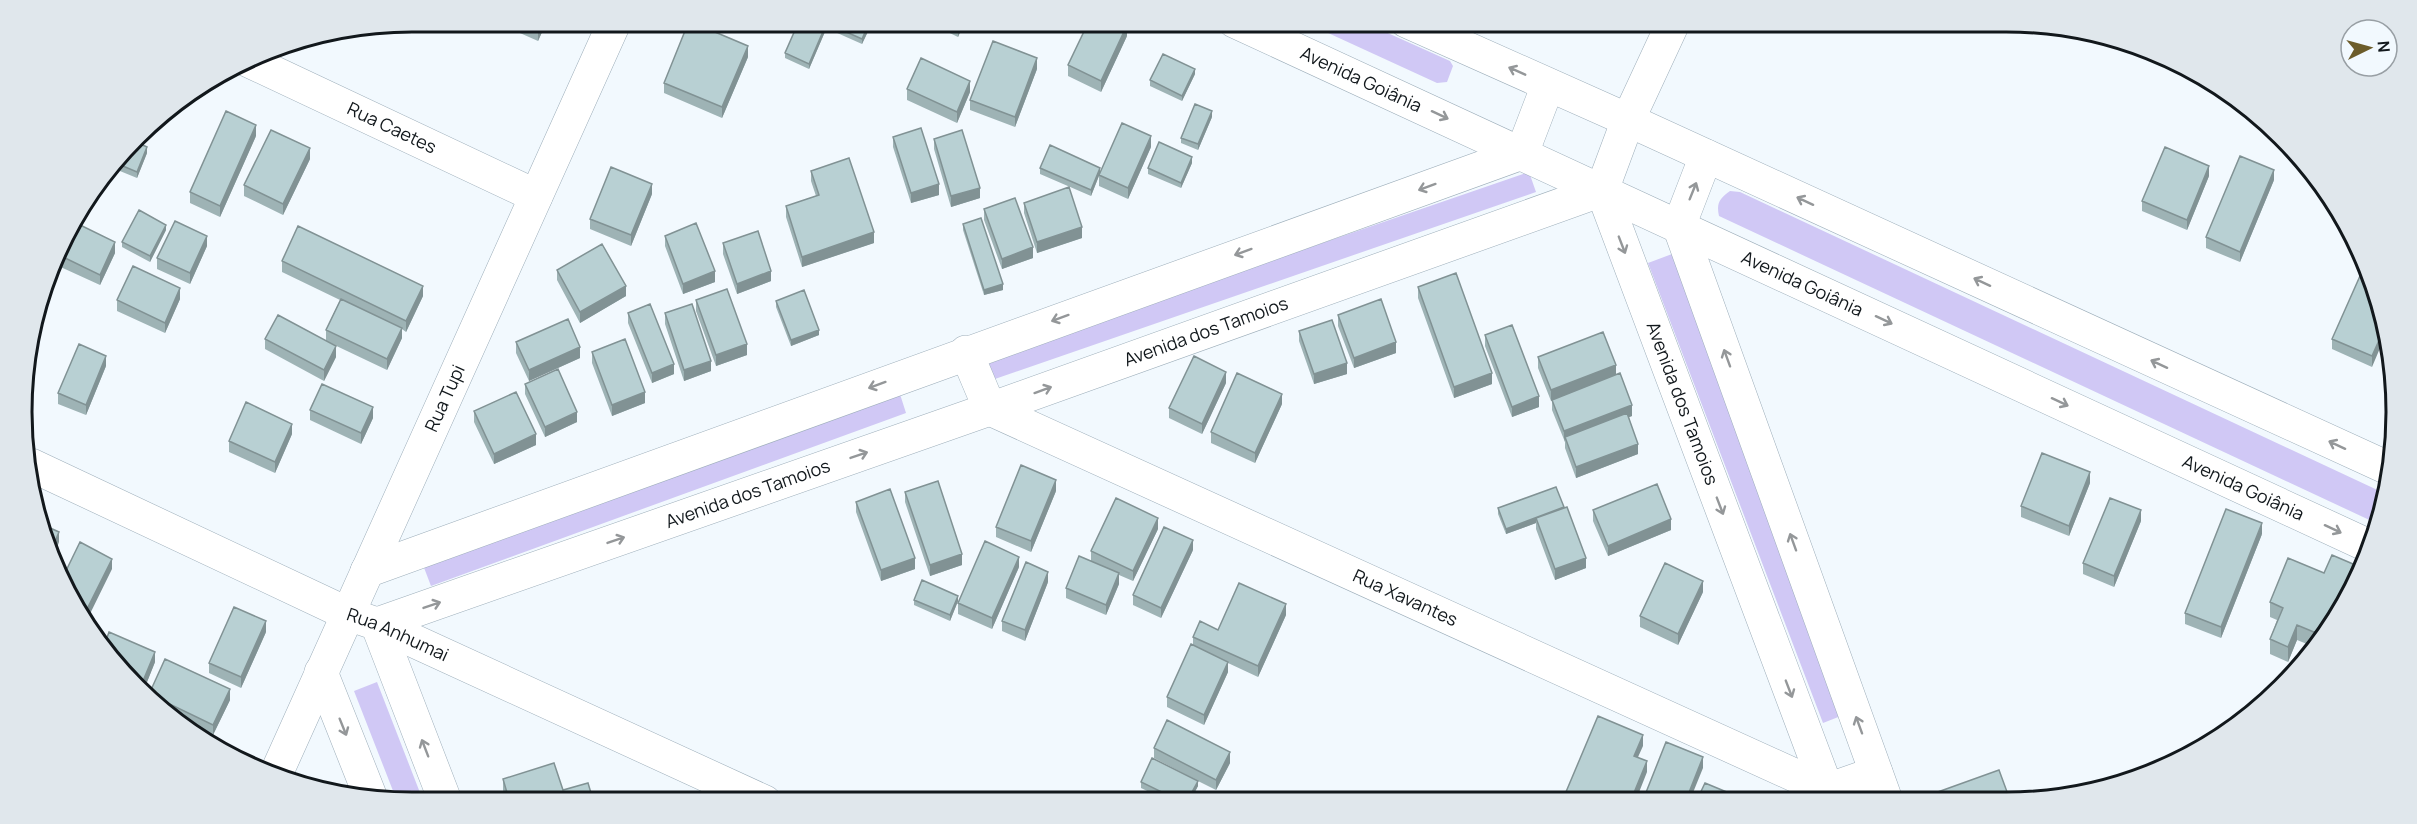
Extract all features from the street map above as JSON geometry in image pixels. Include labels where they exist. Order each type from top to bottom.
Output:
[{"type":"street","name":"Rua Tupi","points":[[279,768],[321,672],[362,619],[367,571],[610,32]]},
{"type":"street","name":"Avenida Goiânia","points":[[1258,32],[2362,543]]},
{"type":"street","points":[[1430,32],[1628,120],[2381,465]]},
{"type":"street","points":[[1602,190],[1628,120],[1669,32]]},
{"type":"street","name":"Rua Caetes","points":[[257,65],[536,196]]},
{"type":"street","points":[[367,571],[966,352],[1522,153],[1548,85]]},
{"type":"street","points":[[1706,156],[1679,226],[1881,786],[1846,792]]},
{"type":"street","name":"Avenida dos Tamoios","points":[[362,619],[990,409],[1602,190],[1828,792]]},
{"type":"street","points":[[966,352],[990,409]]},
{"type":"street","name":"Rua Xavantes","points":[[990,409],[1822,792]]},
{"type":"street","name":"Rua Anhumai","points":[[36,467],[743,792]]},
{"type":"street","points":[[362,619],[441,792]]},
{"type":"street","points":[[321,672],[368,790]]},
{"type":"shaded area","points":[[1326,32],[1385,32],[1450,61],[1453,66],[1447,82],[1437,83]]},
{"type":"shaded area","points":[[1529,172],[1536,192],[992,380],[985,359]]},
{"type":"shaded area","points":[[1730,191],[1740,192],[2377,490],[2370,520],[1719,216],[1718,208],[1724,196]]},
{"type":"shaded area","points":[[1672,254],[1846,714],[1823,723],[1648,263]]},
{"type":"shaded area","points":[[899,391],[906,413],[431,586],[423,565]]},
{"type":"shaded area","points":[[377,682],[420,792],[393,792],[354,691]]},
{"type":"building","points":[[685,32],[715,32],[748,46],[722,107],[664,83]]},
{"type":"building","points":[[794,32],[823,32],[809,64],[785,53]]},
{"type":"building","points":[[846,32],[865,32],[862,39]]},
{"type":"building","points":[[1084,32],[1124,32],[1101,81],[1068,65]]},
{"type":"building","points":[[993,41],[1037,58],[1015,117],[970,100]]},
{"type":"building","points":[[1163,54],[1195,69],[1182,96],[1150,80]]},
{"type":"building","points":[[921,58],[970,81],[957,112],[907,89]]},
{"type":"building","points":[[1195,104],[1212,111],[1198,144],[1181,138]]},
{"type":"building","points":[[226,111],[256,125],[220,206],[190,192]]},
{"type":"building","points":[[1122,123],[1151,136],[1128,188],[1099,175]]},
{"type":"building","points":[[921,128],[939,184],[911,193],[893,137]]},
{"type":"building","points":[[271,130],[310,148],[283,204],[244,185]]},
{"type":"building","points":[[962,130],[980,188],[951,196],[934,139]]},
{"type":"building","points":[[1159,142],[1192,157],[1181,183],[1148,168]]},
{"type":"building","points":[[142,145],[147,147],[137,172],[122,166]]},
{"type":"building","points":[[1050,145],[1100,168],[1091,190],[1040,168]]},
{"type":"building","points":[[2165,147],[2209,166],[2187,220],[2142,201]]},
{"type":"building","points":[[2240,156],[2274,170],[2240,252],[2206,237]]},
{"type":"building","points":[[849,158],[874,232],[802,257],[786,206],[819,195],[811,171]]},
{"type":"building","points":[[611,167],[652,184],[631,235],[590,219]]},
{"type":"building","points":[[1069,187],[1082,227],[1037,242],[1024,203]]},
{"type":"building","points":[[1015,198],[1033,247],[1002,259],[984,209]]},
{"type":"building","points":[[139,210],[166,225],[150,256],[122,242]]},
{"type":"building","points":[[981,218],[1003,284],[984,290],[963,224]]},
{"type":"building","points":[[175,221],[207,236],[190,273],[157,258]]},
{"type":"building","points":[[696,223],[715,271],[683,284],[665,236]]},
{"type":"building","points":[[80,225],[115,242],[100,275],[64,258]]},
{"type":"building","points":[[298,226],[423,286],[406,321],[282,261]]},
{"type":"building","points":[[758,231],[771,271],[737,284],[723,243]]},
{"type":"building","points":[[602,244],[626,286],[580,312],[557,270]]},
{"type":"building","points":[[133,266],[180,288],[165,323],[117,300]]},
{"type":"building","points":[[1456,273],[1492,373],[1454,387],[1418,287]]},
{"type":"building","points":[[2360,276],[2373,314],[2379,341],[2372,356],[2332,339]]},
{"type":"building","points":[[727,289],[747,344],[716,355],[696,300]]},
{"type":"building","points":[[804,290],[819,330],[791,340],[776,301]]},
{"type":"building","points":[[341,299],[402,328],[387,359],[326,330]]},
{"type":"building","points":[[1381,299],[1396,342],[1354,358],[1338,315]]},
{"type":"building","points":[[650,304],[674,364],[652,373],[628,313]]},
{"type":"building","points":[[692,304],[711,361],[684,370],[665,313]]},
{"type":"building","points":[[278,315],[336,346],[324,370],[265,339]]},
{"type":"building","points":[[568,319],[580,347],[529,370],[516,342]]},
{"type":"building","points":[[1332,320],[1347,363],[1314,374],[1299,331]]},
{"type":"building","points":[[1512,325],[1539,396],[1512,407],[1485,335]]},
{"type":"building","points":[[1603,332],[1616,365],[1551,390],[1538,357]]},
{"type":"building","points":[[625,339],[645,392],[612,405],[592,352]]},
{"type":"building","points":[[79,344],[106,356],[86,405],[58,393]]},
{"type":"building","points":[[1194,356],[1226,372],[1202,424],[1169,408]]},
{"type":"building","points":[[558,369],[577,412],[545,427],[525,384]]},
{"type":"building","points":[[1237,373],[1282,394],[1255,453],[1211,432]]},
{"type":"building","points":[[1620,373],[1632,405],[1564,431],[1552,400]]},
{"type":"building","points":[[322,384],[373,407],[361,433],[310,410]]},
{"type":"building","points":[[516,392],[536,434],[494,454],[474,411]]},
{"type":"building","points":[[246,402],[292,424],[275,462],[229,441]]},
{"type":"building","points":[[1627,413],[1638,444],[1576,467],[1565,437]]},
{"type":"building","points":[[2042,453],[2090,472],[2069,526],[2021,506]]},
{"type":"building","points":[[1021,465],[1056,480],[1031,541],[996,527]]},
{"type":"building","points":[[938,481],[962,554],[930,565],[905,492]]},
{"type":"building","points":[[1657,484],[1671,519],[1608,546],[1593,510]]},
{"type":"building","points":[[1556,487],[1564,507],[1506,529],[1498,508]]},
{"type":"building","points":[[890,489],[915,558],[881,570],[856,502]]},
{"type":"building","points":[[1116,498],[1158,518],[1133,571],[1091,551]]},
{"type":"building","points":[[2110,498],[2141,510],[2114,576],[2083,563]]},
{"type":"building","points":[[1567,507],[1586,558],[1555,569],[1536,518]]},
{"type":"building","points":[[2226,509],[2262,523],[2221,627],[2185,613]]},
{"type":"building","points":[[1164,527],[1193,540],[1161,608],[1133,595]]},
{"type":"building","points":[[50,528],[59,532],[55,542]]},
{"type":"building","points":[[985,541],[1019,557],[992,618],[958,603]]},
{"type":"building","points":[[80,542],[112,559],[87,609],[66,570]]},
{"type":"building","points":[[2332,555],[2353,564],[2335,602],[2315,632],[2297,625],[2288,647],[2270,639],[2283,608],[2270,602],[2288,558],[2324,573]]},
{"type":"building","points":[[1079,556],[1119,573],[1106,605],[1066,588]]},
{"type":"building","points":[[1026,562],[1048,572],[1025,630],[1002,621]]},
{"type":"building","points":[[1665,563],[1703,581],[1678,634],[1640,616]]},
{"type":"building","points":[[922,580],[958,596],[950,615],[914,600]]},
{"type":"building","points":[[1239,583],[1286,604],[1258,666],[1193,637],[1200,621],[1218,630]]},
{"type":"building","points":[[234,607],[266,621],[241,677],[209,663]]},
{"type":"building","points":[[109,632],[155,652],[143,681],[126,663],[107,639]]},
{"type":"building","points":[[1191,644],[1228,662],[1204,715],[1167,697]]},
{"type":"building","points":[[165,659],[230,689],[213,725],[166,702],[151,689]]},
{"type":"building","points":[[1598,716],[1643,735],[1634,756],[1647,761],[1634,792],[1566,792]]},
{"type":"building","points":[[1167,720],[1230,752],[1216,780],[1154,748]]},
{"type":"building","points":[[1666,742],[1703,757],[1689,792],[1646,792]]},
{"type":"building","points":[[1152,758],[1198,781],[1192,792],[1162,792],[1141,782]]},
{"type":"building","points":[[554,763],[563,790],[588,783],[591,792],[507,792],[503,779]]},
{"type":"building","points":[[1999,770],[2007,792],[2005,792],[1938,792]]},
{"type":"building","points":[[1705,783],[1727,792],[1701,792]]}]
